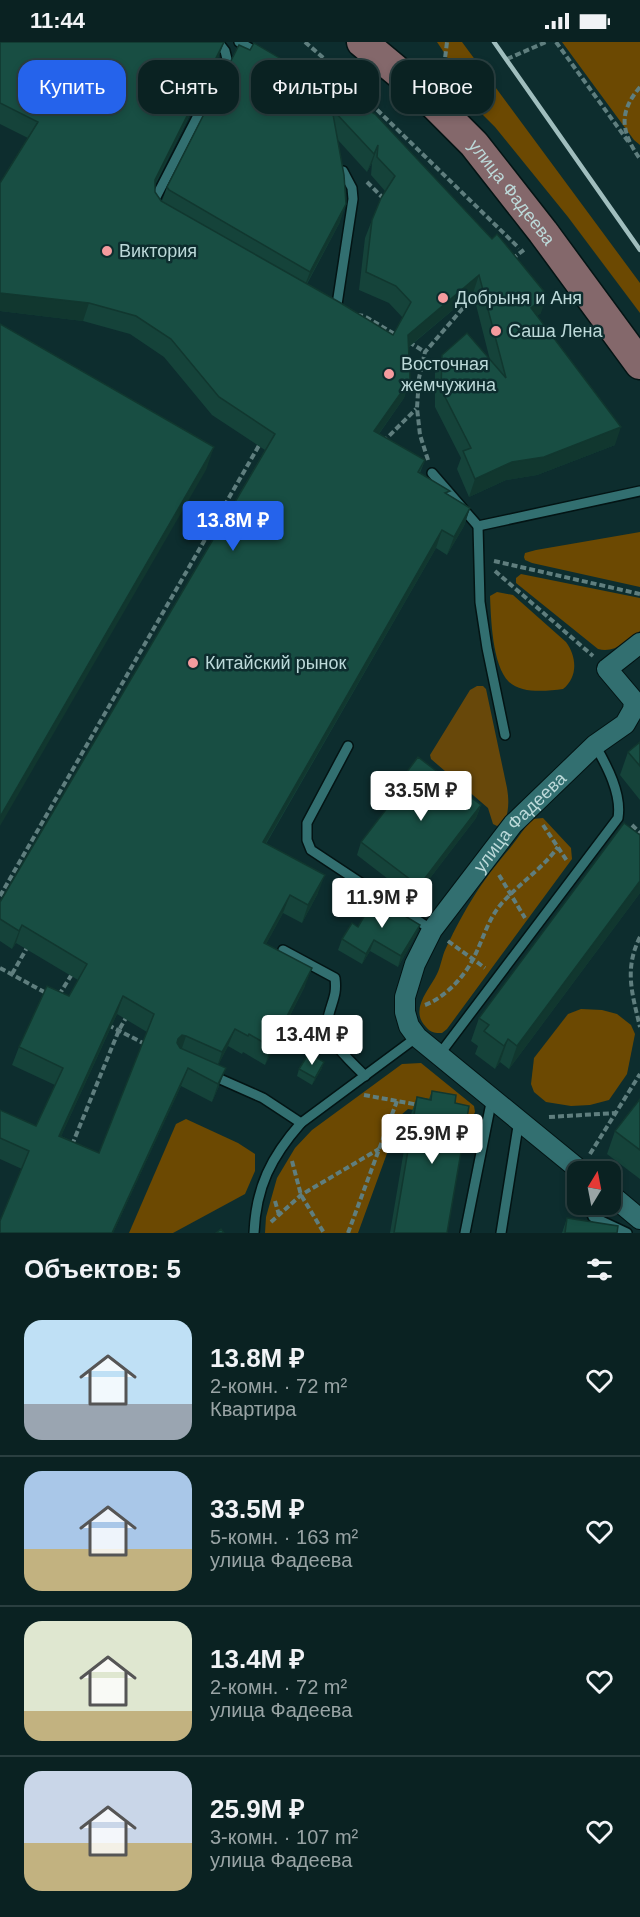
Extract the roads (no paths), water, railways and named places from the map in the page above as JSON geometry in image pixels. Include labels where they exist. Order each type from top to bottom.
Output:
[{"type":"main road","name":"улица Фадеева","points":[[362,42],[422,91],[474,144],[543,232],[640,364]]},
{"type":"street","points":[[640,643],[612,665],[640,688]]},
{"type":"street","name":"улица Фадеева","points":[[417,1037],[409,1026],[405,1012],[405,997],[407,986],[432,930],[513,824],[595,745],[625,724],[633,710],[634,701],[612,665]]},
{"type":"street","points":[[417,1037],[569,1161]]},
{"type":"street","points":[[621,1203],[640,1219]]},
{"type":"lane","points":[[158,213],[154,207],[154,201],[227,59],[225,51],[218,42]]},
{"type":"lane","points":[[239,42],[268,58]]},
{"type":"lane","points":[[326,309],[335,314],[353,199],[352,188],[343,171]]},
{"type":"lane","points":[[432,473],[478,526],[480,602],[486,648],[506,735]]},
{"type":"lane","points":[[478,526],[640,491]]},
{"type":"lane","points":[[439,1055],[618,818],[619,810],[612,774],[595,745]]},
{"type":"lane","points":[[348,746],[307,823],[307,840],[311,850],[432,930]]},
{"type":"lane","points":[[283,950],[335,978],[337,992],[328,1017],[328,1031],[337,1046],[364,1076]]},
{"type":"lane","points":[[254,1233],[255,1209],[267,1172],[287,1140],[301,1123],[417,1037]]},
{"type":"lane","points":[[206,1072],[263,1098],[301,1123]]},
{"type":"lane","points":[[465,1233],[492,1098]]},
{"type":"lane","points":[[501,1233],[519,1120]]},
{"type":"lane","points":[[592,1215],[627,1233]]},
{"type":"railway","points":[[494,42],[640,250]]},
{"type":"place","name":"Виктория","points":[[107,251]]},
{"type":"place","name":"Добрыня и Аня","points":[[443,298]]},
{"type":"place","name":"Саша Лена","points":[[496,331]]},
{"type":"place","name":"Восточная жемчужина","points":[[389,374]]},
{"type":"place","name":"Китайский рынок","points":[[193,663]]}]
